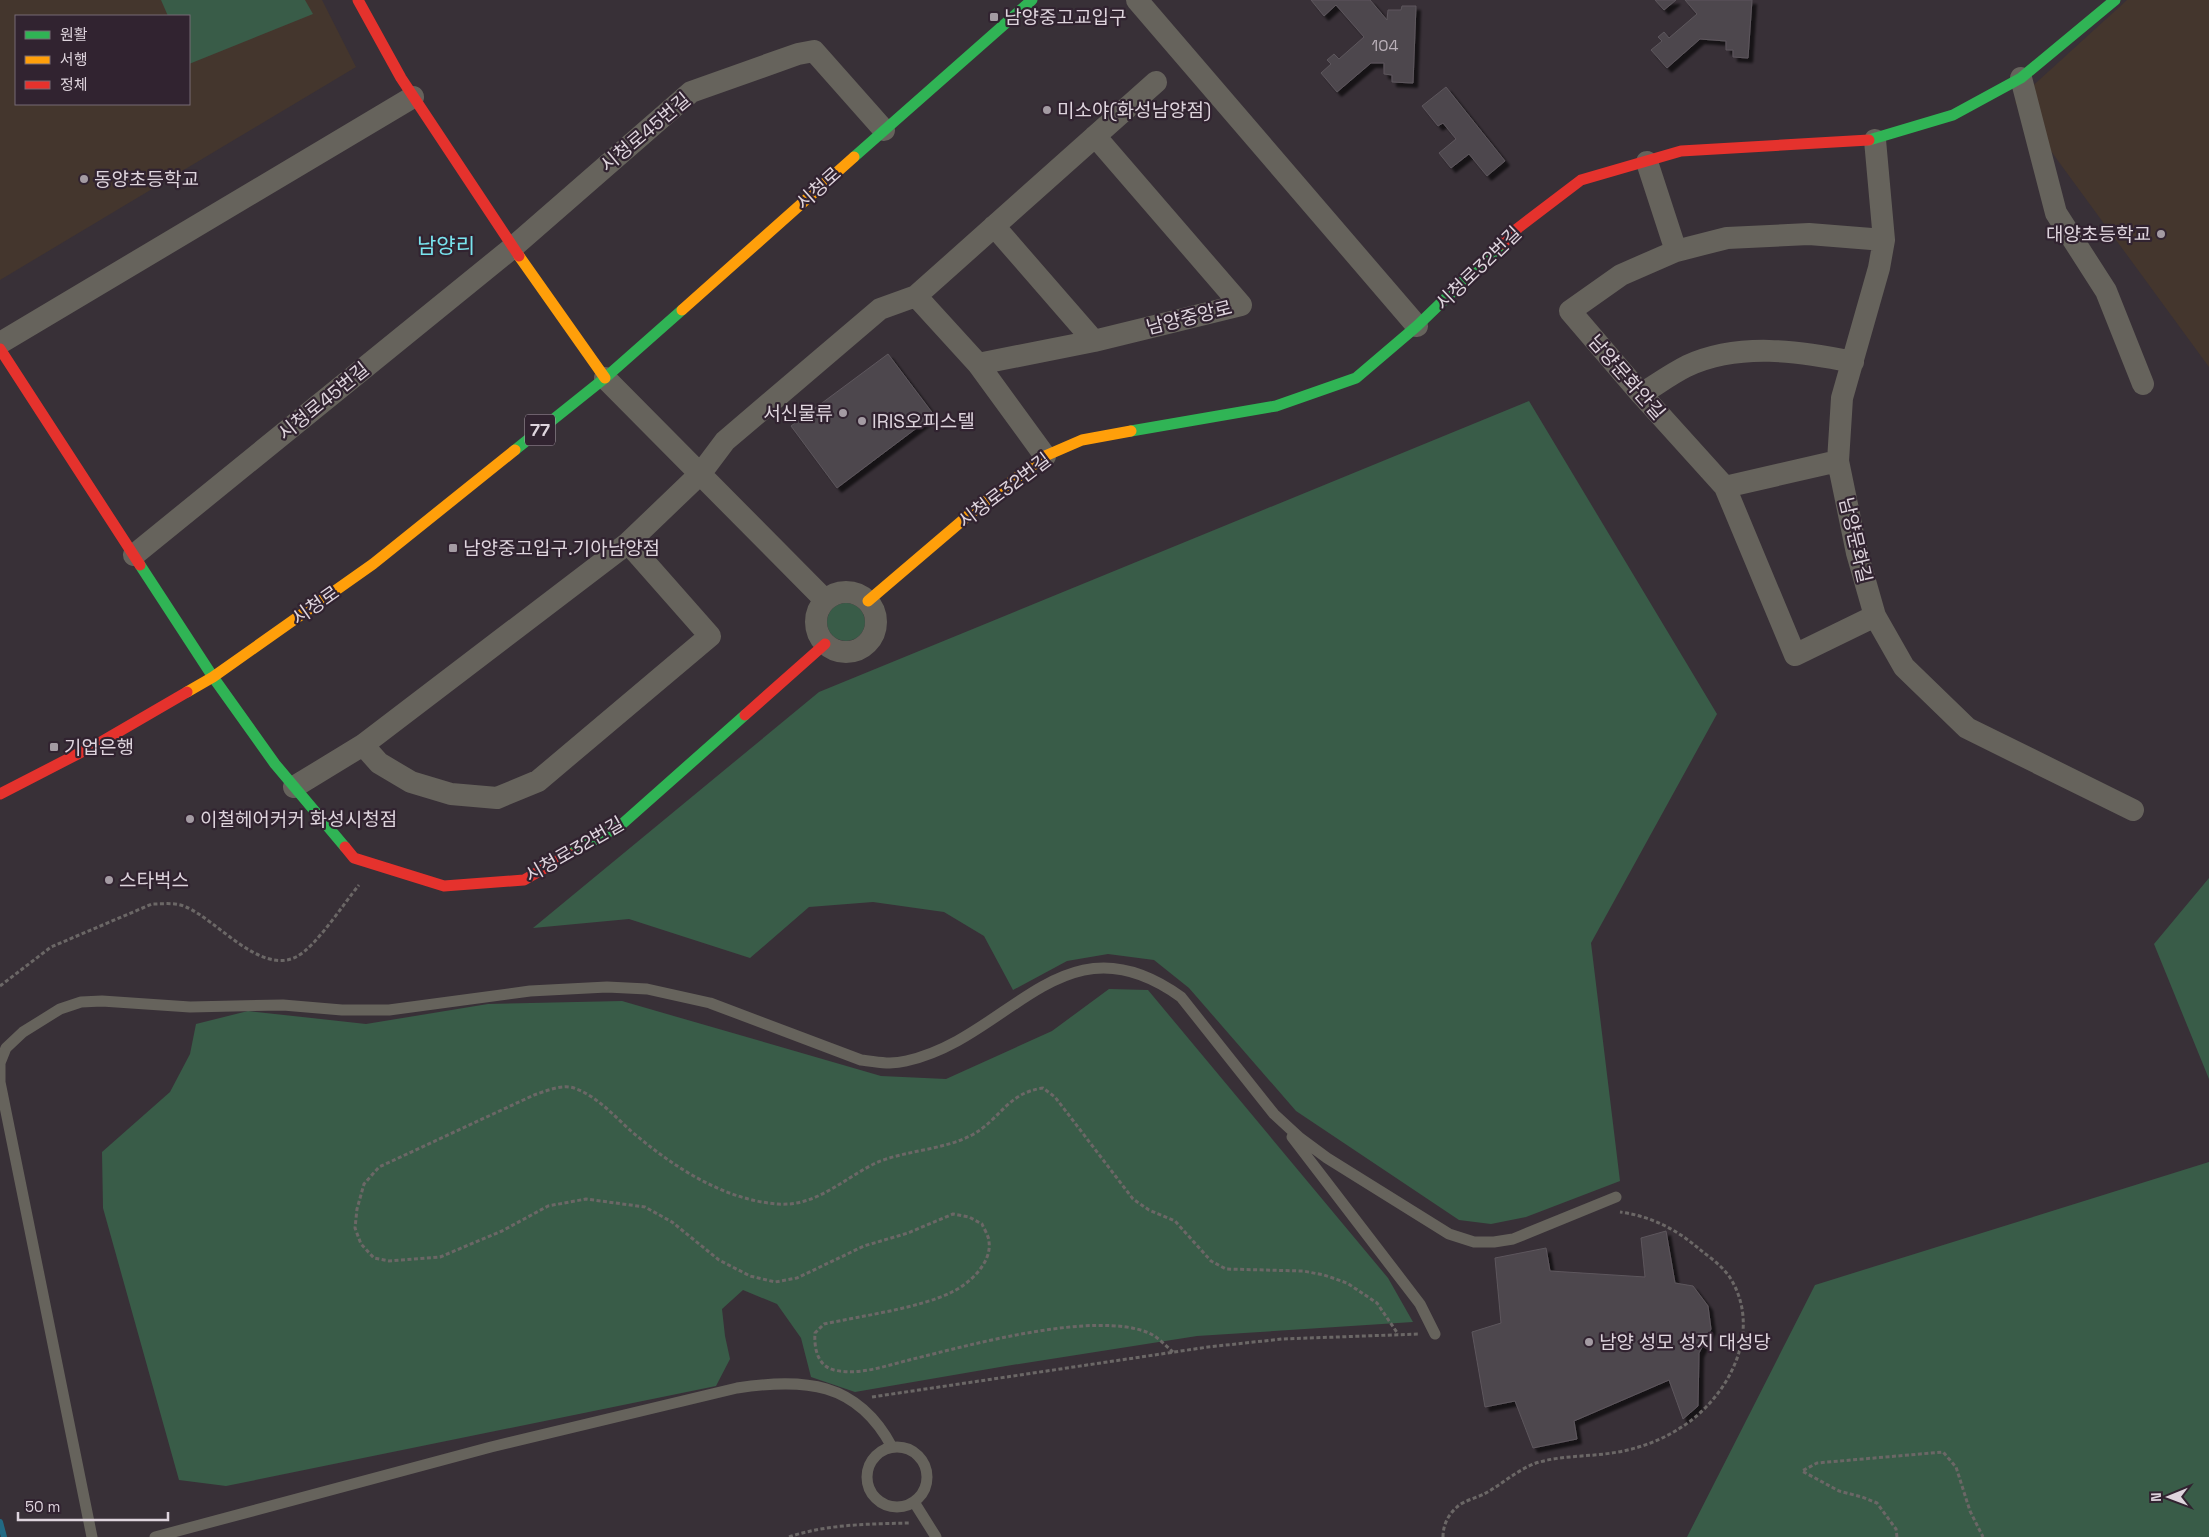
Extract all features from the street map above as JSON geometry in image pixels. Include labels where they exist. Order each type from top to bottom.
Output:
[{"type":"street","points":[[358,0],[372,30],[413,97],[512,248],[605,378],[826,600]]},
{"type":"street","name":"시청로","points":[[0,794],[101,742],[212,677],[373,564],[605,378],[1032,0]]},
{"type":"street","points":[[1137,0],[1417,326]]},
{"type":"street","name":"시청로32번길","points":[[868,601],[977,508],[1045,456],[1082,440],[1276,406],[1356,378],[1417,326],[1518,228],[1581,180],[1647,162],[1681,150],[1875,140],[1953,115],[2021,78],[2115,0]]},
{"type":"street","name":"시청로45번길","points":[[134,555],[512,248],[691,92],[798,54],[814,51],[884,130]]},
{"type":"street","points":[[2021,78],[2056,213],[2106,291],[2144,384]]},
{"type":"street","points":[[294,787],[363,744],[628,543],[701,473],[725,442],[880,309],[916,296],[1156,82]]},
{"type":"street","points":[[0,343],[413,97]]},
{"type":"street","name":"남양중앙로","points":[[978,364],[1094,341],[1241,305],[1095,136]]},
{"type":"street","name":"남양문화길","points":[[1875,140],[1884,240],[1879,268],[1842,398],[1838,461],[1857,553],[1876,616],[1904,666],[1967,728],[2132,810]]},
{"type":"street","points":[[1647,162],[1676,251]]},
{"type":"street","points":[[994,226],[1094,341]]},
{"type":"street","name":"남양문화안길","points":[[1876,616],[1795,655],[1725,487],[1641,394],[1570,311],[1620,275],[1676,251],[1728,238],[1809,234],[1884,240]]},
{"type":"street","points":[[916,296],[978,364],[1045,456]]},
{"type":"street","name":"시청로32번길","points":[[0,349],[212,677],[275,764],[354,858],[444,886],[524,880],[621,825],[825,644]]},
{"type":"street","points":[[1641,394],[1687,366],[1734,352],[1799,351],[1853,362]]},
{"type":"street","points":[[1725,487],[1838,461]]},
{"type":"street","points":[[363,744],[380,763],[411,782],[450,794],[497,798],[538,781],[710,636],[628,543]]},
{"type":"street","points":[[842,592],[860,596],[868,601],[876,619],[875,630],[863,646],[854,650],[843,651],[825,644],[816,626],[820,608],[826,600],[842,592]]},
{"type":"lane","points":[[92,1537],[0,1082],[0,1063],[6,1048],[23,1032],[60,1009],[81,1002],[102,1001],[181,1006],[283,1005],[342,1010],[390,1010],[530,991],[607,987],[647,989],[676,993],[710,1003],[860,1060],[883,1063],[905,1062],[950,1046],[1064,974],[1086,969],[1116,968],[1143,974],[1181,997],[1274,1114],[1420,1304],[1435,1334]]},
{"type":"lane","points":[[1274,1114],[1300,1138],[1327,1158],[1450,1234],[1474,1242],[1494,1242],[1513,1238],[1616,1197]]},
{"type":"lane","points":[[154,1537],[491,1447],[737,1388],[788,1382],[810,1385],[854,1400],[870,1413],[882,1428],[892,1447]]},
{"type":"lane","points":[[892,1447],[902,1447],[911,1450],[925,1465],[926,1485],[914,1502],[905,1506],[886,1505],[877,1500],[867,1484],[867,1474],[874,1456],[892,1447]]},
{"type":"lane","points":[[914,1502],[936,1537]]},
{"type":"path","points":[[0,986],[51,947],[152,904],[168,903],[184,906],[207,918],[224,934],[268,960],[281,962],[297,957],[312,944],[361,882]]},
{"type":"path","points":[[1174,1352],[1149,1334],[1127,1328],[1100,1326],[1007,1336],[860,1372],[832,1370],[820,1360],[814,1348],[814,1333],[824,1324],[922,1302],[952,1292],[974,1276],[987,1258],[989,1242],[982,1224],[969,1217],[954,1214],[908,1233],[864,1246],[797,1278],[774,1282],[750,1276],[719,1260],[672,1222],[645,1207],[616,1201],[586,1198],[548,1206],[502,1231],[440,1257],[413,1261],[388,1261],[374,1258],[361,1244],[355,1228],[356,1209],[364,1184],[379,1167],[534,1095],[558,1088],[573,1088],[593,1098],[632,1132],[697,1178],[746,1199],[780,1204],[805,1201],[829,1190],[876,1163],[898,1155],[951,1144],[972,1135],[989,1124],[1014,1098],[1027,1090],[1042,1088],[1055,1097],[1133,1199],[1149,1210],[1175,1221],[1211,1261],[1226,1269],[1303,1271],[1324,1275],[1347,1283],[1378,1303],[1398,1334]]},
{"type":"path","points":[[1443,1537],[1447,1519],[1458,1506],[1485,1494],[1535,1464],[1558,1458],[1618,1452],[1646,1445],[1671,1435],[1695,1417],[1721,1390],[1738,1360],[1744,1319],[1742,1303],[1728,1275],[1690,1242],[1658,1222],[1628,1213],[1586,1208]]},
{"type":"path","points":[[854,1400],[1174,1352],[1282,1339],[1435,1334]]},
{"type":"path","points":[[1897,1537],[1896,1528],[1877,1504],[1862,1497],[1839,1491],[1802,1471],[1817,1463],[1942,1452],[1956,1467],[1970,1512],[1982,1537]]},
{"type":"path","points":[[789,1537],[806,1531],[830,1527],[928,1523]]},
{"type":"shaded area","name":"동양초등학교","points":[[0,0],[322,0],[356,67],[0,280]]},
{"type":"shaded area","name":"대양초등학교","points":[[2127,0],[2209,0],[2209,367],[2015,102]]},
{"type":"green space","points":[[161,0],[305,0],[313,14],[190,64],[190,15],[168,15]]},
{"type":"green space","points":[[1529,401],[1717,714],[1591,943],[1620,1181],[1526,1217],[1491,1224],[1459,1220],[1296,1111],[1189,988],[1154,960],[1108,954],[1067,961],[1013,990],[984,936],[944,912],[873,902],[809,907],[750,958],[629,919],[533,928],[819,692]]},
{"type":"green space","points":[[846,603],[859,609],[865,622],[859,635],[846,641],[833,635],[827,622],[833,609]]},
{"type":"green space","points":[[2209,878],[2209,1079],[2154,944]]},
{"type":"green space","points":[[1109,989],[1148,990],[1388,1278],[1413,1322],[1197,1336],[855,1392],[811,1377],[801,1338],[777,1304],[743,1290],[722,1309],[730,1359],[716,1386],[226,1486],[179,1480],[103,1208],[102,1152],[170,1092],[190,1054],[196,1024],[248,1011],[366,1024],[488,1004],[622,1001],[881,1076],[946,1079],[1052,1031]]},
{"type":"green space","points":[[2209,1162],[2209,1537],[1687,1537],[1815,1285]]},
{"type":"building","points":[[1311,0],[1370,0],[1387,20],[1388,10],[1401,10],[1402,6],[1416,6],[1413,83],[1392,82],[1392,75],[1384,74],[1384,63],[1371,63],[1337,92],[1321,73],[1331,64],[1327,60],[1334,54],[1339,59],[1364,37],[1336,5],[1324,16]]},
{"type":"building","points":[[1655,0],[1676,0],[1664,10]]},
{"type":"building","points":[[1685,0],[1752,0],[1748,58],[1733,57],[1733,50],[1726,50],[1726,41],[1700,39],[1667,68],[1651,50],[1662,41],[1658,37],[1664,32],[1669,38],[1697,14]]},
{"type":"building","points":[[1446,87],[1505,161],[1487,176],[1469,154],[1451,168],[1439,153],[1456,139],[1443,123],[1438,126],[1422,106]]},
{"type":"building","name":"IRIS오피스텔","points":[[888,354],[934,415],[837,488],[791,426]]},
{"type":"building","name":"남양 성모 성지 대성당","points":[[1666,1231],[1675,1283],[1693,1286],[1708,1306],[1711,1329],[1699,1353],[1698,1406],[1683,1419],[1669,1380],[1574,1421],[1577,1439],[1533,1448],[1515,1401],[1485,1407],[1472,1332],[1501,1323],[1495,1258],[1546,1248],[1550,1271],[1645,1277],[1641,1238]]},
{"type":"waterway","points":[[0,1522],[4,1537]]},
{"type":"traffic: fast","points":[[854,157],[1032,0]]},
{"type":"traffic: fast","points":[[1869,140],[1953,115],[2021,78],[2115,0]]},
{"type":"traffic: fast","points":[[1131,431],[1276,406],[1356,378],[1417,326],[1502,244]]},
{"type":"traffic: fast","points":[[515,450],[605,378],[682,310]]},
{"type":"traffic: fast","points":[[140,565],[213,677],[275,764],[345,847]]},
{"type":"traffic: fast","points":[[569,854],[621,825],[745,715]]},
{"type":"traffic: slow","points":[[682,310],[854,157]]},
{"type":"traffic: slow","points":[[519,256],[605,378]]},
{"type":"traffic: slow","points":[[868,601],[977,508],[1045,456],[1082,440],[1131,431]]},
{"type":"traffic: slow","points":[[187,692],[213,677],[373,564],[515,450]]},
{"type":"traffic: jam","points":[[358,0],[401,78],[519,256]]},
{"type":"traffic: jam","points":[[1502,244],[1518,228],[1581,180],[1681,151],[1869,140]]},
{"type":"traffic: jam","points":[[0,349],[140,565]]},
{"type":"traffic: jam","points":[[745,715],[825,644]]},
{"type":"traffic: jam","points":[[0,794],[101,742],[187,692]]},
{"type":"traffic: jam","points":[[345,847],[354,858],[444,886],[524,880],[569,854]]},
{"type":"place","name":"남양중고교입구","points":[[994,17]]},
{"type":"place","name":"미소야(화성남양점)","points":[[1047,110]]},
{"type":"place","name":"동양초등학교","points":[[84,179]]},
{"type":"place","name":"대양초등학교","points":[[2161,234]]},
{"type":"place","name":"서신물류","points":[[843,413]]},
{"type":"place","name":"IRIS오피스텔","points":[[862,421]]},
{"type":"place","name":"남양중고입구.기아남양점","points":[[453,548]]},
{"type":"place","name":"기업은행","points":[[54,747]]},
{"type":"place","name":"이철헤어커커 화성시청점","points":[[190,819]]},
{"type":"place","name":"스타벅스","points":[[109,880]]},
{"type":"place","name":"남양 성모 성지 대성당","points":[[1589,1342]]},
{"type":"district","name":"남양리","points":[[446,246]]}]
